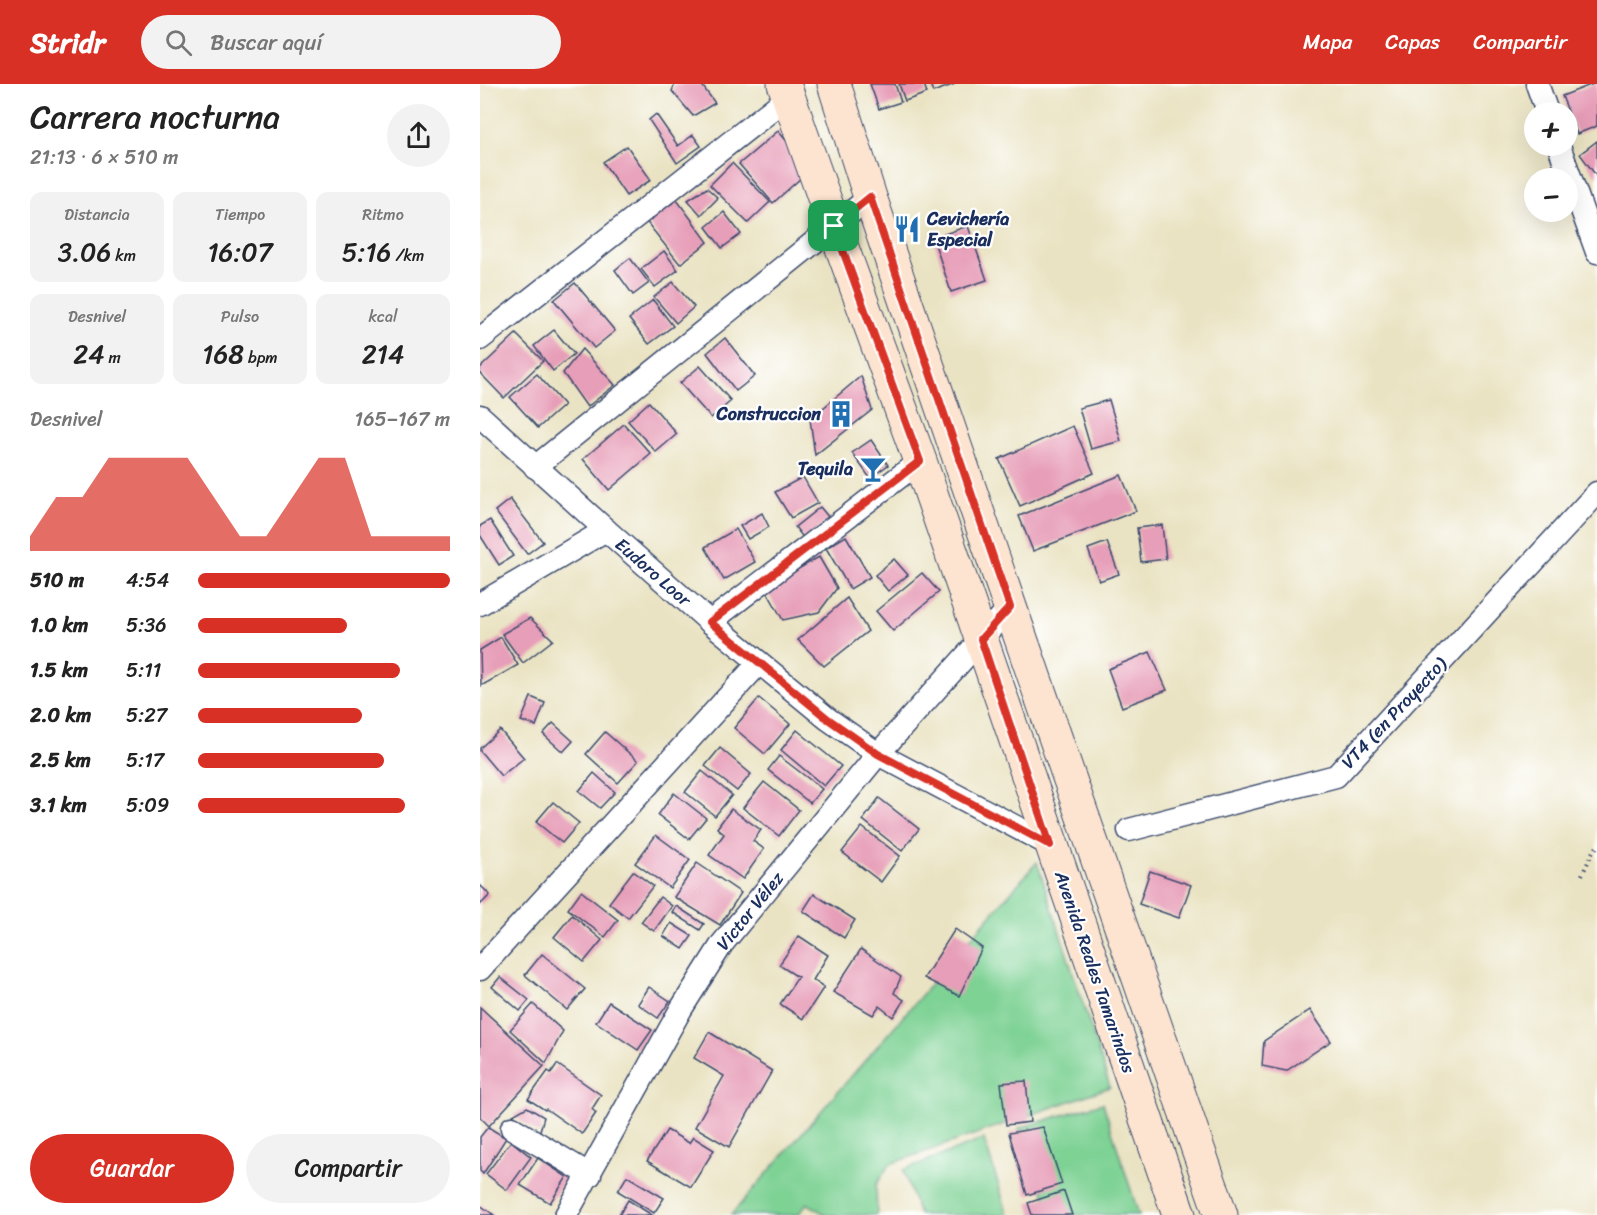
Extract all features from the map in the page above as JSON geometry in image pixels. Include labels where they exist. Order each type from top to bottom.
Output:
[{"type":"main road","points":[[834,84],[870,197],[1010,607],[1221,1215]]},
{"type":"main road","name":"Avenida Reales Tamarindos","points":[[786,91],[920,461],[1050,845],[1179,1215]]},
{"type":"street","points":[[1537,84],[1543,102]]},
{"type":"street","points":[[480,339],[786,91]]},
{"type":"street","points":[[1563,156],[1597,252]]},
{"type":"street","points":[[535,466],[870,197]]},
{"type":"street","name":"Eudoro Loor","points":[[480,416],[710,622],[828,719],[878,754],[1050,845]]},
{"type":"street","points":[[710,622],[920,461]]},
{"type":"street","name":"VT4 (en Proyecto)","points":[[1129,830],[1336,776],[1597,493]]},
{"type":"street","points":[[480,604],[606,530]]},
{"type":"street","name":"Victor Vélez","points":[[566,1215],[681,1009],[722,944],[878,754],[1010,607]]},
{"type":"street","points":[[480,969],[759,663]]},
{"type":"street","points":[[512,1128],[590,1174]]},
{"type":"path","points":[[1582,875],[1597,847]]},
{"type":"green space","points":[[1037,862],[1110,1087],[890,1164],[876,1185],[877,1215],[826,1215],[807,1203],[798,1215],[731,1215]]},
{"type":"green space","points":[[1103,1103],[1139,1215],[1052,1215],[1019,1128]]},
{"type":"green space","points":[[984,1139],[1008,1215],[919,1215],[903,1170]]},
{"type":"building","points":[[675,84],[701,84],[715,103],[693,116],[672,91]]},
{"type":"building","points":[[870,84],[895,84],[901,102],[879,109]]},
{"type":"building","points":[[899,84],[924,84],[927,93],[905,101]]},
{"type":"building","points":[[930,84],[955,84],[933,92]]},
{"type":"building","points":[[1597,84],[1597,126],[1578,134],[1578,102],[1564,102],[1562,96]]},
{"type":"building","points":[[656,114],[678,146],[693,135],[701,146],[677,163],[649,120]]},
{"type":"building","points":[[778,131],[811,169],[773,203],[739,164]]},
{"type":"building","points":[[1597,141],[1597,177],[1580,154]]},
{"type":"building","points":[[627,146],[651,180],[626,196],[603,162]]},
{"type":"building","points":[[732,163],[770,202],[748,223],[710,185]]},
{"type":"building","points":[[707,188],[718,198],[701,215],[688,200]]},
{"type":"building","points":[[677,200],[708,242],[680,264],[645,220]]},
{"type":"building","points":[[724,212],[741,234],[722,248],[706,227]]},
{"type":"building","points":[[968,226],[987,280],[951,292],[933,238]]},
{"type":"building","points":[[664,251],[678,270],[655,287],[641,269]]},
{"type":"building","points":[[630,258],[649,283],[633,295],[615,270]]},
{"type":"building","points":[[673,282],[694,307],[676,323],[654,297]]},
{"type":"building","points":[[575,283],[615,331],[594,348],[554,300]]},
{"type":"building","points":[[653,300],[673,326],[649,344],[629,319]]},
{"type":"building","points":[[554,330],[574,354],[553,371],[534,346]]},
{"type":"building","points":[[516,334],[543,361],[504,398],[480,373],[480,368]]},
{"type":"building","points":[[725,338],[755,376],[736,391],[707,353]]},
{"type":"building","points":[[582,349],[615,385],[587,407],[563,373]]},
{"type":"building","points":[[700,366],[731,401],[711,418],[680,383]]},
{"type":"building","points":[[537,374],[564,405],[538,428],[510,397]]},
{"type":"building","name":"Construccion","points":[[861,376],[872,410],[815,455],[810,419]]},
{"type":"building","points":[[1109,400],[1121,441],[1091,449],[1079,408]]},
{"type":"building","points":[[649,402],[677,434],[656,452],[628,421]]},
{"type":"building","points":[[624,424],[651,454],[609,490],[583,459]]},
{"type":"building","points":[[1073,426],[1094,473],[1020,506],[999,459]]},
{"type":"building","points":[[871,440],[888,465],[870,478],[852,453]]},
{"type":"building","points":[[1121,475],[1136,511],[1033,551],[1019,516]]},
{"type":"building","points":[[803,477],[818,503],[791,518],[775,492]]},
{"type":"building","points":[[510,499],[543,542],[527,554],[495,511]]},
{"type":"building","points":[[820,507],[830,519],[805,540],[795,527]]},
{"type":"building","points":[[762,513],[769,527],[748,539],[740,526]]},
{"type":"building","points":[[490,520],[513,556],[499,565],[480,535],[480,526]]},
{"type":"building","points":[[1162,525],[1166,559],[1141,562],[1137,528]]},
{"type":"building","points":[[736,529],[755,562],[724,580],[705,547]]},
{"type":"building","points":[[846,536],[870,577],[850,589],[826,548]]},
{"type":"building","points":[[1107,542],[1119,574],[1099,581],[1088,549]]},
{"type":"building","points":[[819,557],[837,588],[819,612],[783,620],[765,588]]},
{"type":"building","points":[[894,559],[908,575],[888,591],[875,575]]},
{"type":"building","points":[[922,573],[939,592],[893,631],[876,611]]},
{"type":"building","points":[[847,598],[868,631],[824,666],[798,640]]},
{"type":"building","points":[[530,618],[553,640],[523,663],[502,634]]},
{"type":"building","points":[[501,637],[518,665],[481,686],[480,650]]},
{"type":"building","points":[[1150,652],[1167,690],[1122,707],[1108,669]]},
{"type":"building","points":[[531,697],[545,703],[536,726],[521,721]]},
{"type":"building","points":[[759,698],[790,724],[765,754],[734,728]]},
{"type":"building","points":[[553,723],[573,741],[563,752],[543,734]]},
{"type":"building","points":[[500,730],[524,758],[501,776],[480,751],[480,748]]},
{"type":"building","points":[[797,730],[841,766],[824,786],[781,750]]},
{"type":"building","points":[[605,732],[638,761],[618,783],[586,754]]},
{"type":"building","points":[[720,748],[751,774],[737,791],[705,766]]},
{"type":"building","points":[[779,756],[822,789],[810,803],[768,770]]},
{"type":"building","points":[[702,771],[732,795],[715,816],[685,792]]},
{"type":"building","points":[[594,773],[615,792],[600,808],[579,791]]},
{"type":"building","points":[[764,782],[799,810],[779,836],[743,808]]},
{"type":"building","points":[[674,793],[706,818],[689,839],[658,815]]},
{"type":"building","points":[[879,798],[919,829],[902,851],[863,820]]},
{"type":"building","points":[[553,802],[579,823],[562,843],[536,822]]},
{"type":"building","points":[[731,809],[761,830],[753,841],[764,849],[743,879],[709,855],[724,834],[717,828]]},
{"type":"building","points":[[862,827],[900,856],[881,882],[842,852]]},
{"type":"building","points":[[656,835],[690,860],[670,888],[635,863]]},
{"type":"building","points":[[697,863],[741,893],[720,925],[674,897]]},
{"type":"building","points":[[633,871],[653,886],[628,918],[609,903]]},
{"type":"building","points":[[1150,871],[1191,885],[1179,918],[1139,904]]},
{"type":"building","points":[[480,885],[490,895],[480,905]]},
{"type":"building","points":[[581,891],[618,920],[605,937],[568,909]]},
{"type":"building","points":[[814,894],[855,920],[844,938],[803,911]]},
{"type":"building","points":[[660,897],[672,906],[654,931],[641,922]]},
{"type":"building","points":[[676,906],[704,924],[700,930],[672,912]]},
{"type":"building","points":[[572,915],[602,940],[584,962],[554,937]]},
{"type":"building","points":[[671,923],[692,936],[683,949],[663,936]]},
{"type":"building","points":[[955,929],[982,948],[959,996],[924,978]]},
{"type":"building","points":[[799,936],[828,955],[813,980],[824,987],[803,1019],[780,1004],[798,977],[779,965]]},
{"type":"building","points":[[861,949],[901,977],[894,993],[904,1000],[893,1017],[879,1006],[873,1015],[833,992]]},
{"type":"building","points":[[542,954],[585,989],[567,1010],[525,975]]},
{"type":"building","points":[[500,977],[529,1000],[520,1011],[492,987]]},
{"type":"building","points":[[649,987],[670,1001],[658,1018],[638,1004]]},
{"type":"building","points":[[609,1002],[652,1030],[638,1050],[596,1022]]},
{"type":"building","points":[[533,1004],[563,1031],[546,1063],[510,1030]]},
{"type":"building","points":[[480,1007],[544,1066],[489,1126],[480,1117]]},
{"type":"building","points":[[1310,1010],[1331,1041],[1286,1071],[1262,1066],[1264,1041]]},
{"type":"building","points":[[709,1032],[772,1071],[729,1147],[695,1127],[724,1076],[694,1058]]},
{"type":"building","points":[[557,1064],[601,1095],[592,1109],[596,1113],[582,1134],[528,1099],[548,1071],[551,1073]]},
{"type":"building","points":[[1026,1081],[1030,1122],[1006,1125],[1001,1083]]},
{"type":"building","points":[[527,1107],[544,1117],[539,1134],[513,1115]]},
{"type":"building","points":[[488,1127],[506,1138],[483,1174],[480,1171],[480,1137]]},
{"type":"building","points":[[1043,1127],[1062,1184],[1027,1195],[1009,1133]]},
{"type":"building","points":[[667,1130],[689,1143],[693,1137],[714,1150],[691,1187],[647,1161]]},
{"type":"building","points":[[511,1141],[531,1157],[507,1190],[486,1174]]},
{"type":"building","points":[[538,1158],[567,1177],[550,1203],[520,1185]]},
{"type":"building","points":[[627,1176],[664,1198],[654,1213],[618,1191]]},
{"type":"building","points":[[1064,1191],[1072,1215],[1032,1215],[1028,1203]]},
{"type":"building","points":[[628,1200],[652,1215],[619,1215]]},
{"type":"building","points":[[480,1205],[494,1215],[480,1215]]},
{"type":"place","name":"Cevichería Especial","points":[[907,229]]},
{"type":"place","name":"Construccion","points":[[841,414]]},
{"type":"place","name":"Tequila","points":[[873,469]]},
{"type":"route","points":[[870,197],[1010,607],[981,639],[1050,845],[878,754],[828,719],[710,622],[920,461],[834,226],[870,197]]}]
